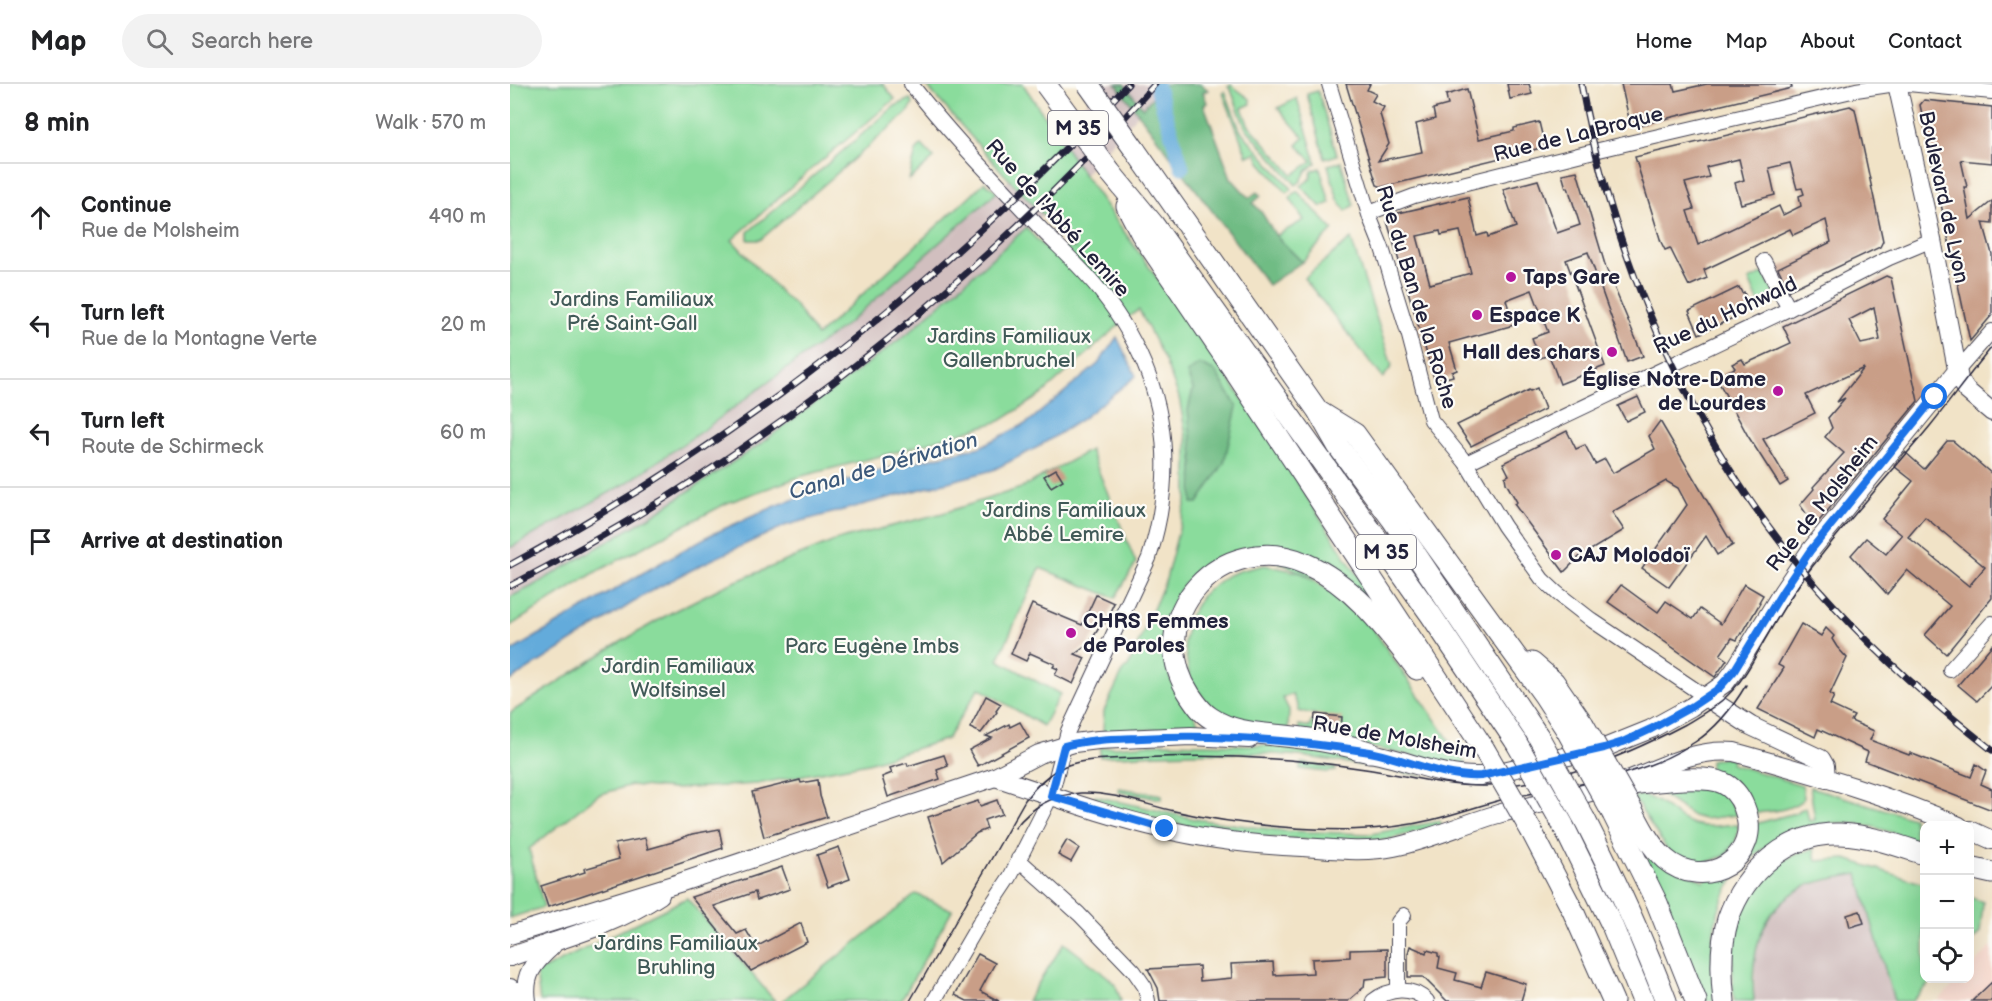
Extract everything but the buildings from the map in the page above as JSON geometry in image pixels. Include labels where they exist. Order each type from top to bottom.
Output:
[{"type":"highway","name":"M 35","points":[[1046,84],[1111,173],[1153,224],[1431,615],[1516,742],[1563,825],[1611,923],[1643,1001]]},
{"type":"highway","name":"M 35","points":[[1088,84],[1193,230],[1318,411],[1338,446],[1392,519],[1538,736],[1613,875],[1647,949],[1666,1001]]},
{"type":"highway","points":[[1111,173],[1141,233],[1347,540],[1480,744],[1532,832],[1574,910],[1613,1001]]},
{"type":"highway","points":[[1318,411],[1355,434],[1544,695],[1575,727],[1586,762],[1622,812],[1645,835],[1662,857],[1674,866],[1696,873],[1713,872],[1732,862],[1745,844],[1747,819],[1737,794],[1723,783],[1691,780],[1613,786]]},
{"type":"highway","points":[[1369,752],[1341,744],[1284,735],[1263,735],[1228,728],[1208,717],[1198,707],[1178,671],[1175,635],[1186,601],[1209,575],[1227,564],[1244,559],[1270,556],[1289,558],[1326,575],[1351,593],[1371,612],[1448,709],[1480,744]]},
{"type":"highway","points":[[1622,812],[1696,1001]]},
{"type":"highway","points":[[1724,1001],[1722,962],[1728,921],[1741,891],[1763,864],[1775,854],[1802,840],[1839,834],[1877,839],[1920,853]]},
{"type":"highway","points":[[1974,869],[1992,873]]},
{"type":"main road","name":"Boulevard de Lyon","points":[[1896,84],[1932,240],[1961,385],[1992,412]]},
{"type":"main road","name":"Rue de Molsheim","points":[[679,883],[994,777],[1066,738],[1098,740],[1191,736],[1292,742],[1369,752],[1461,776],[1481,776],[1623,742],[1651,729],[1706,697],[1725,683],[1810,551],[1957,370]]},
{"type":"main road","points":[[1706,697],[1751,726],[1821,759],[1825,766],[1826,779]]},
{"type":"main road","points":[[994,777],[1165,829],[1259,844],[1366,850],[1405,844],[1501,813],[1613,786],[1699,754],[1720,751],[1734,752],[1826,779],[1949,821]]},
{"type":"main road","points":[[1974,832],[1992,840]]},
{"type":"main road","points":[[510,935],[679,883]]},
{"type":"main road","points":[[510,957],[555,943],[623,917],[679,883]]},
{"type":"main road","points":[[527,1001],[525,984],[531,969],[539,957],[555,943]]},
{"type":"main road","points":[[510,988],[515,1001]]},
{"type":"street","name":"Rue de l'Abbé Lemire","points":[[911,84],[951,132],[1101,291],[1136,345],[1157,400],[1165,442],[1164,482],[1157,532],[1149,558],[1066,738],[1051,796],[1010,878],[980,922],[934,1001]]},
{"type":"street","name":"Rue du Ban de la Roche","points":[[1329,84],[1409,336],[1431,420],[1466,463],[1504,526],[1542,579],[1593,621],[1706,697]]},
{"type":"street","name":"Rue de La Broque","points":[[1369,213],[1414,196],[1586,153],[1870,87],[1896,84]]},
{"type":"street","points":[[1908,84],[1992,92]]},
{"type":"street","name":"Rue du Hohwald","points":[[1466,463],[1932,240]]},
{"type":"street","points":[[1764,261],[1789,309]]},
{"type":"street","name":"Rue de Molsheim","points":[[1957,370],[1992,331]]},
{"type":"street","points":[[1950,670],[1992,623]]},
{"type":"street","points":[[1041,816],[1053,806],[1075,803]]},
{"type":"street","points":[[1018,859],[1079,914],[1134,971],[1145,987],[1148,1001]]},
{"type":"street","points":[[1398,990],[1398,922],[1404,915]]},
{"type":"street","points":[[1373,1001],[1385,992],[1398,990],[1416,992],[1427,1001]]},
{"type":"shaded area","points":[[1104,84],[1164,84],[1084,175],[908,333],[759,445],[651,516],[510,597],[510,548],[625,484],[709,426],[997,192]]},
{"type":"shaded area","points":[[1858,874],[1894,1001],[1754,1001],[1755,960],[1760,934],[1780,902],[1805,886]]},
{"type":"shaded area","points":[[1992,946],[1992,1001],[1938,1001],[1955,983],[1974,983],[1974,964]]},
{"type":"green space","name":"Jardins Familiaux Pré Saint-Gall","points":[[510,84],[883,84],[895,99],[802,177],[732,240],[795,305],[817,336],[985,182],[997,192],[847,324],[709,426],[625,484],[510,548]]},
{"type":"green space","name":"Jardins Familiaux Gallenbruchel","points":[[925,84],[1023,84],[1084,175],[1252,412],[1376,604],[1247,549],[1206,564],[1180,590],[1173,604],[1168,619],[1165,650],[1171,680],[1195,716],[1199,727],[1103,732],[1104,711],[1124,669],[1128,667],[1166,579],[1187,498],[1187,441],[1179,397],[1165,361],[1139,310],[1127,318],[1041,395],[1000,421],[904,450],[802,476],[727,503],[594,573],[510,626],[510,597],[651,516],[759,445],[908,333],[1026,228],[1046,249],[1075,248],[1003,173]]},
{"type":"green space","points":[[1116,84],[1124,84],[1143,108],[1164,84],[1201,84],[1208,90],[1203,92],[1207,103],[1204,105],[1231,178],[1249,198],[1257,192],[1261,196],[1253,203],[1276,236],[1302,262],[1268,285]]},
{"type":"green space","points":[[1231,85],[1250,99],[1251,104],[1242,108],[1248,124],[1293,175],[1312,161],[1297,145],[1304,138],[1278,108],[1297,98],[1316,163],[1306,171],[1296,185],[1245,127],[1228,87]]},
{"type":"green space","points":[[1225,91],[1240,130],[1292,189],[1287,193],[1260,162],[1256,153],[1247,156],[1223,93]]},
{"type":"green space","points":[[1318,91],[1337,155],[1325,159],[1307,94]]},
{"type":"green space","points":[[911,99],[913,104],[909,111],[760,240],[748,240],[748,232],[895,106]]},
{"type":"green space","points":[[922,145],[934,158],[909,180],[916,151]]},
{"type":"green space","points":[[1341,162],[1354,205],[1346,211],[1338,200],[1328,165]]},
{"type":"green space","points":[[1320,168],[1330,203],[1321,207],[1301,186],[1310,179],[1312,171]]},
{"type":"green space","points":[[1297,191],[1333,230],[1302,262],[1276,236],[1304,220],[1290,198]]},
{"type":"green space","points":[[1351,239],[1392,366],[1383,378],[1304,278]]},
{"type":"green space","points":[[1764,273],[1777,301],[1761,308],[1749,280]]},
{"type":"green space","points":[[1199,364],[1216,372],[1237,407],[1224,463],[1198,503],[1192,503],[1193,457],[1188,410],[1193,389],[1187,373]]},
{"type":"green space","points":[[1090,450],[1136,563],[1115,598],[1040,568],[998,660],[1060,694],[1043,726],[979,688],[947,739],[868,763],[757,784],[673,789],[631,785],[598,795],[529,849],[544,907],[510,918],[510,713],[614,646],[674,611],[722,587],[837,540],[943,513],[1021,488]]},
{"type":"green space","points":[[1265,565],[1302,573],[1332,592],[1374,630],[1469,769],[1299,731],[1299,725],[1310,727],[1311,722],[1314,722],[1315,714],[1298,711],[1292,694],[1283,698],[1289,710],[1288,729],[1261,730],[1212,710],[1190,680],[1184,643],[1190,615],[1203,594],[1226,576]]},
{"type":"green space","points":[[1163,743],[1288,746],[1377,761],[1424,776],[1288,755],[1194,753],[1100,757],[1100,748]]},
{"type":"green space","points":[[1732,757],[1731,764],[1802,785],[1804,798],[1788,808],[1755,813],[1710,771],[1710,760]]},
{"type":"green space","points":[[1301,763],[1335,768],[1336,771],[1300,769]]},
{"type":"green space","points":[[1701,784],[1727,795],[1737,815],[1704,819],[1693,816],[1652,788]]},
{"type":"green space","points":[[1810,787],[1913,818],[1915,841],[1866,826],[1849,823],[1824,824],[1800,829],[1778,839],[1758,853],[1741,870],[1718,912],[1712,945],[1716,1001],[1706,1001],[1645,861],[1651,857],[1704,881],[1755,824],[1795,813],[1806,807],[1809,821],[1815,820]]},
{"type":"green space","points":[[1119,788],[1162,795],[1162,799],[1119,792]]},
{"type":"green space","points":[[1640,795],[1654,800],[1684,820],[1696,825],[1738,824],[1738,834],[1734,844],[1724,856],[1699,865],[1672,857],[1633,797]]},
{"type":"green space","points":[[1095,796],[1195,819],[1284,831],[1371,834],[1440,821],[1442,825],[1386,840],[1354,843],[1260,837],[1180,825],[1093,803]]},
{"type":"green space","points":[[1814,849],[1816,861],[1846,859],[1920,883],[1920,983],[1930,983],[1912,1001],[1894,1001],[1858,874],[1804,887],[1789,896],[1777,908],[1767,921],[1756,951],[1754,1001],[1734,1001],[1733,952],[1737,928],[1744,907],[1754,887],[1769,871],[1789,858]]},
{"type":"green space","name":"Jardins Familiaux Bruhling","points":[[916,894],[952,910],[901,1001],[782,1001]]},
{"type":"green space","name":"Jardins Familiaux Bruhling","points":[[687,898],[775,1001],[540,1001],[536,973]]},
{"type":"green space","points":[[1974,899],[1983,902],[1980,933],[1974,939]]},
{"type":"green space","points":[[1064,943],[1108,977],[1116,986],[1121,1001],[1027,1001]]},
{"type":"water","points":[[1117,337],[1136,376],[1082,419],[1038,447],[993,470],[787,525],[651,591],[510,681],[510,652],[710,535],[778,505],[872,472],[980,447],[1027,423],[1098,364]]},
{"type":"waterway","name":"Canal de Dérivation","points":[[1156,84],[1182,167]]},
{"type":"tram line","points":[[910,1001],[1025,800],[1043,780],[1065,766],[1109,759],[1193,756],[1251,757],[1336,765],[1453,784],[1508,785],[1586,768],[1661,737],[1701,715],[1723,699],[1740,682],[1784,607],[1809,571],[1930,426],[1992,347]]},
{"type":"tram line","points":[[1015,828],[1028,814],[1044,803],[1062,796],[1081,793],[1116,796],[1174,811],[1268,826],[1356,829],[1413,824],[1509,798],[1605,779],[1652,764],[1695,742],[1710,730],[1730,709],[1746,685]]},
{"type":"railway","points":[[510,565],[596,517],[679,465],[760,409],[838,350],[915,288],[988,223],[1060,155],[1128,84]]},
{"type":"railway","points":[[510,586],[600,537],[688,484],[773,426],[856,365],[935,300],[1012,231],[1085,159],[1155,84]]},
{"type":"railway","points":[[1581,84],[1597,155],[1617,226],[1642,296],[1672,364],[1706,429],[1745,492],[1788,552],[1835,607],[1910,682],[1992,750]]},
{"type":"place","name":"Taps Gare","points":[[1511,277]]},
{"type":"place","name":"Espace K","points":[[1477,315]]},
{"type":"place","name":"Hall des chars","points":[[1612,352]]},
{"type":"place","name":"Église Notre-Dame de Lourdes","points":[[1778,391]]},
{"type":"place","name":"CAJ Molodoï","points":[[1556,555]]},
{"type":"place","name":"CHRS Femmes de Paroles","points":[[1071,633]]},
{"type":"route","points":[[1165,829],[1051,796],[1064,746],[1098,740],[1166,736],[1292,742],[1369,752],[1440,772],[1461,776],[1481,776],[1623,742],[1691,707],[1725,683],[1810,551],[1935,397]]},
{"type":"park label","name":"Jardins Familiaux Abbé Lemire","points":[[1064,522]]},
{"type":"park label","name":"Parc Eugène Imbs","points":[[872,646]]},
{"type":"park label","name":"Jardin Familiaux Wolfsinsel","points":[[678,678]]}]
